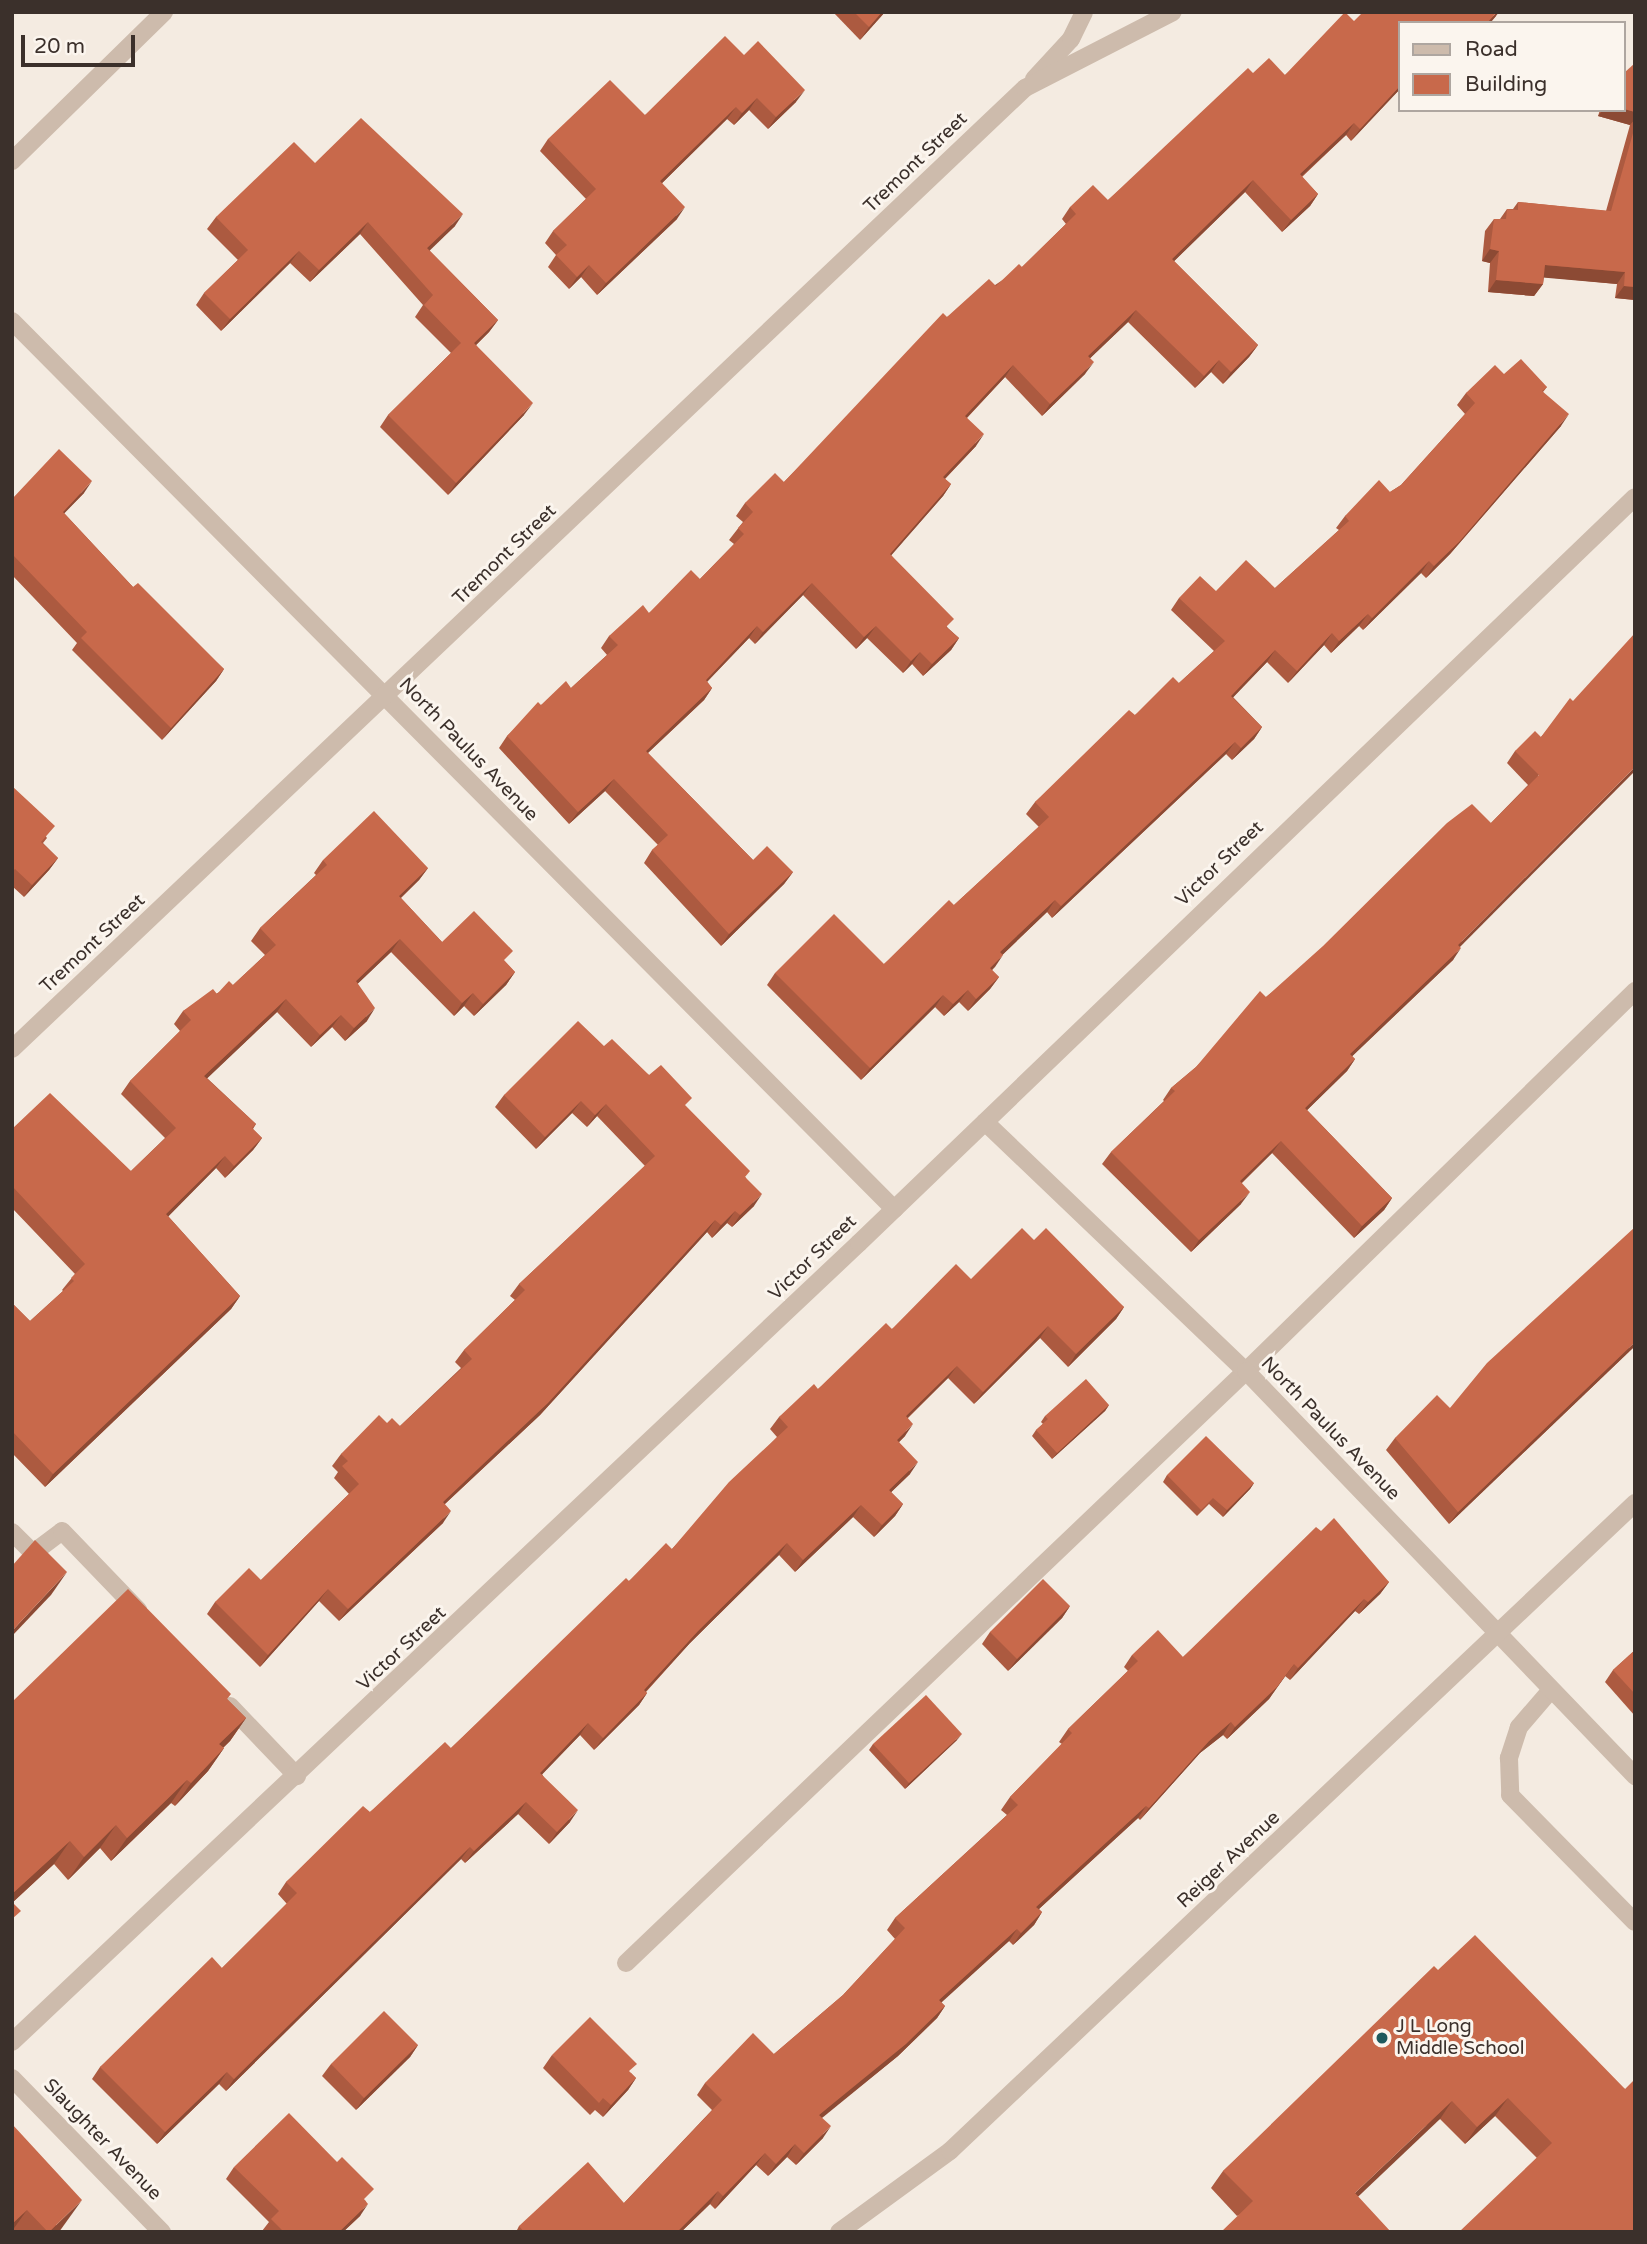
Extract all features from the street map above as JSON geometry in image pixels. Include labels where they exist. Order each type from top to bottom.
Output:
[{"type":"street","points":[[12,160],[164,12]]},
{"type":"street","name":"Tremont Street","points":[[12,1048],[1025,89],[1071,39],[1084,12]]},
{"type":"street","name":"Tremont Street","points":[[1025,89],[1173,12]]},
{"type":"street","name":"North Paulus Avenue","points":[[12,321],[894,1209]]},
{"type":"street","name":"Victor Street","points":[[12,2042],[297,1776],[894,1209],[1635,497]]},
{"type":"street","points":[[626,1963],[1246,1371],[1635,990]]},
{"type":"street","name":"North Paulus Avenue","points":[[985,1122],[1246,1371],[1496,1636],[1635,1776]]},
{"type":"street","name":"Reiger Avenue","points":[[839,2232],[904,2188],[950,2151],[1635,1503]]},
{"type":"street","points":[[12,1532],[33,1553],[62,1531],[148,1621]]},
{"type":"street","points":[[212,1688],[297,1776]]},
{"type":"street","points":[[1550,1691],[1519,1727],[1509,1758],[1510,1795],[1635,1922]]},
{"type":"street","name":"Slaughter Avenue","points":[[12,2078],[162,2232]]},
{"type":"building","points":[[854,12],[882,12],[869,27]]},
{"type":"building","points":[[1345,12],[1354,21],[1363,12],[1497,12],[1489,21],[1398,21],[1398,88],[1360,129],[1354,123],[1300,174],[1318,194],[1291,220],[1253,180],[1172,259],[1258,345],[1231,372],[1219,360],[1204,376],[1136,310],[1088,356],[1094,362],[1050,404],[1013,365],[965,416],[984,434],[943,477],[951,484],[890,554],[954,619],[946,627],[959,638],[932,664],[920,652],[911,661],[876,626],[864,637],[812,583],[763,632],[757,626],[706,680],[712,688],[646,751],[753,860],[767,846],[793,872],[729,934],[652,850],[668,835],[614,779],[578,812],[507,736],[538,702],[541,705],[566,681],[571,688],[618,645],[609,636],[643,605],[649,613],[691,570],[700,579],[744,534],[738,528],[753,512],[745,503],[775,473],[784,482],[943,313],[947,317],[989,279],[996,286],[1019,264],[1022,267],[1076,214],[1070,207],[1093,185],[1108,200],[1248,68],[1253,73],[1269,58],[1285,75]]},
{"type":"building","points":[[725,36],[744,55],[758,41],[805,90],[776,117],[757,98],[742,113],[736,107],[660,181],[685,207],[606,283],[589,265],[577,277],[556,255],[567,245],[553,231],[596,189],[548,139],[610,80],[645,115]]},
{"type":"building","points":[[1635,63],[1635,112],[1626,110],[1626,71]]},
{"type":"building","points":[[361,118],[463,214],[427,248],[498,320],[474,343],[533,403],[456,483],[388,415],[461,343],[424,305],[433,295],[368,222],[319,270],[299,251],[230,319],[204,293],[248,250],[216,217],[294,142],[315,163]]},
{"type":"building","points":[[1635,126],[1635,287],[1624,286],[1625,272],[1545,265],[1543,284],[1496,280],[1499,251],[1490,249],[1494,219],[1506,219],[1507,209],[1518,210],[1518,202],[1611,211]]},
{"type":"building","points":[[1521,359],[1547,387],[1542,391],[1569,414],[1459,542],[1434,566],[1429,561],[1372,618],[1368,614],[1339,641],[1332,633],[1297,671],[1275,650],[1231,696],[1262,727],[1241,748],[1235,742],[1061,906],[1055,900],[1000,952],[1003,955],[990,968],[999,977],[976,999],[968,990],[953,1004],[943,995],[870,1068],[775,973],[834,914],[884,964],[949,900],[954,905],[1049,817],[1035,802],[1129,710],[1135,715],[1173,677],[1179,683],[1225,641],[1179,598],[1200,576],[1216,591],[1246,560],[1275,588],[1349,521],[1345,516],[1379,480],[1390,492],[1401,485],[1475,403],[1466,393],[1495,365],[1504,374]]},
{"type":"building","points":[[59,449],[92,481],[63,512],[133,587],[138,583],[224,669],[171,728],[81,638],[87,632],[12,554],[12,499]]},
{"type":"building","points":[[1635,633],[1635,767],[1458,945],[1461,948],[1350,1054],[1355,1059],[1305,1108],[1392,1198],[1362,1226],[1281,1141],[1240,1181],[1250,1192],[1199,1240],[1111,1152],[1175,1091],[1171,1088],[1196,1067],[1260,991],[1266,997],[1323,946],[1447,823],[1472,804],[1491,823],[1539,775],[1515,751],[1535,731],[1541,737],[1570,698],[1573,701]]},
{"type":"building","points":[[12,786],[55,826],[41,842],[58,858],[32,885],[15,869],[12,872]]},
{"type":"building","points":[[374,811],[428,868],[399,896],[442,942],[474,911],[513,951],[504,960],[515,972],[483,1004],[473,993],[462,1003],[400,939],[356,981],[375,1008],[354,1028],[341,1015],[320,1035],[286,999],[204,1076],[256,1124],[252,1128],[262,1138],[234,1166],[225,1156],[166,1214],[240,1296],[53,1474],[12,1431],[12,1303],[30,1321],[74,1281],[71,1278],[85,1264],[12,1186],[12,1129],[50,1093],[131,1171],[176,1128],[130,1081],[191,1020],[183,1011],[213,989],[217,994],[229,981],[233,985],[276,945],[260,928],[327,865],[323,860]]},
{"type":"building","points":[[578,1021],[604,1046],[612,1039],[649,1075],[661,1065],[692,1098],[685,1105],[750,1171],[745,1177],[762,1194],[740,1215],[735,1211],[721,1225],[715,1220],[548,1403],[443,1502],[451,1511],[348,1609],[328,1589],[268,1655],[215,1602],[249,1568],[261,1580],[359,1484],[342,1466],[348,1461],[341,1454],[379,1415],[387,1423],[392,1418],[400,1426],[472,1359],[464,1350],[525,1290],[519,1284],[655,1156],[606,1104],[595,1115],[581,1101],[545,1137],[504,1095]]},
{"type":"building","points":[[1635,1227],[1635,1342],[1458,1512],[1395,1438],[1437,1395],[1450,1408],[1487,1363]]},
{"type":"building","points":[[1022,1228],[1034,1240],[1046,1228],[1124,1307],[1076,1354],[1048,1326],[983,1392],[957,1366],[906,1416],[913,1424],[897,1440],[918,1462],[889,1490],[903,1504],[882,1525],[861,1505],[803,1560],[787,1543],[698,1631],[644,1690],[647,1693],[603,1738],[588,1723],[540,1773],[578,1810],[557,1832],[526,1802],[474,1851],[470,1847],[234,2079],[227,2072],[165,2132],[100,2067],[212,1957],[222,1968],[297,1893],[286,1882],[363,1806],[370,1812],[445,1742],[451,1748],[626,1578],[629,1581],[666,1543],[672,1549],[729,1482],[788,1427],[779,1417],[814,1384],[818,1389],[886,1323],[892,1329],[956,1264],[971,1279]]},
{"type":"building","points":[[1086,1379],[1109,1405],[1057,1453],[1036,1430],[1048,1419],[1045,1416]]},
{"type":"building","points":[[1206,1436],[1254,1483],[1227,1510],[1213,1498],[1201,1510],[1167,1475]]},
{"type":"building","points":[[1334,1518],[1389,1582],[1368,1602],[1364,1599],[1298,1668],[1294,1664],[1277,1687],[1235,1727],[1231,1722],[1209,1741],[1149,1808],[1146,1806],[1036,1907],[1042,1912],[1021,1933],[1017,1929],[939,2000],[945,2006],[906,2044],[819,2115],[831,2126],[804,2153],[795,2144],[776,2164],[765,2153],[723,2196],[718,2191],[677,2232],[524,2232],[519,2226],[588,2162],[624,2203],[722,2100],[705,2083],[753,2033],[774,2054],[843,1995],[905,1928],[895,1918],[1018,1805],[1010,1797],[1072,1733],[1068,1729],[1138,1661],[1132,1655],[1158,1630],[1183,1657],[1316,1527],[1321,1531]]},
{"type":"building","points":[[35,1540],[67,1572],[12,1631],[12,1566]]},
{"type":"building","points":[[1043,1579],[1070,1606],[1017,1659],[990,1632]]},
{"type":"building","points":[[128,1589],[231,1694],[227,1699],[246,1718],[219,1744],[224,1748],[191,1783],[187,1780],[127,1838],[116,1825],[84,1857],[70,1841],[12,1894],[12,1702]]},
{"type":"building","points":[[1635,1650],[1635,1694],[1613,1670]]},
{"type":"building","points":[[926,1695],[962,1734],[909,1783],[873,1744]]},
{"type":"building","points":[[12,1902],[21,1911],[12,1919]]},
{"type":"building","points":[[1475,1935],[1625,2089],[1635,2079],[1635,2232],[1459,2232],[1552,2143],[1508,2098],[1477,2127],[1452,2101],[1355,2193],[1391,2232],[1221,2232],[1253,2201],[1223,2171],[1434,1966],[1438,1970]]},
{"type":"building","points":[[384,2011],[418,2045],[364,2098],[331,2064]]},
{"type":"building","points":[[590,2017],[637,2064],[629,2071],[636,2078],[611,2105],[603,2098],[599,2103],[552,2055]]},
{"type":"building","points":[[289,2113],[337,2162],[342,2157],[374,2189],[364,2199],[368,2204],[339,2232],[284,2232],[271,2219],[279,2211],[234,2167]]},
{"type":"building","points":[[12,2124],[82,2200],[49,2232],[27,2210],[12,2224]]},
{"type":"place","name":"J L Long Middle School","points":[[1382,2038]]}]
